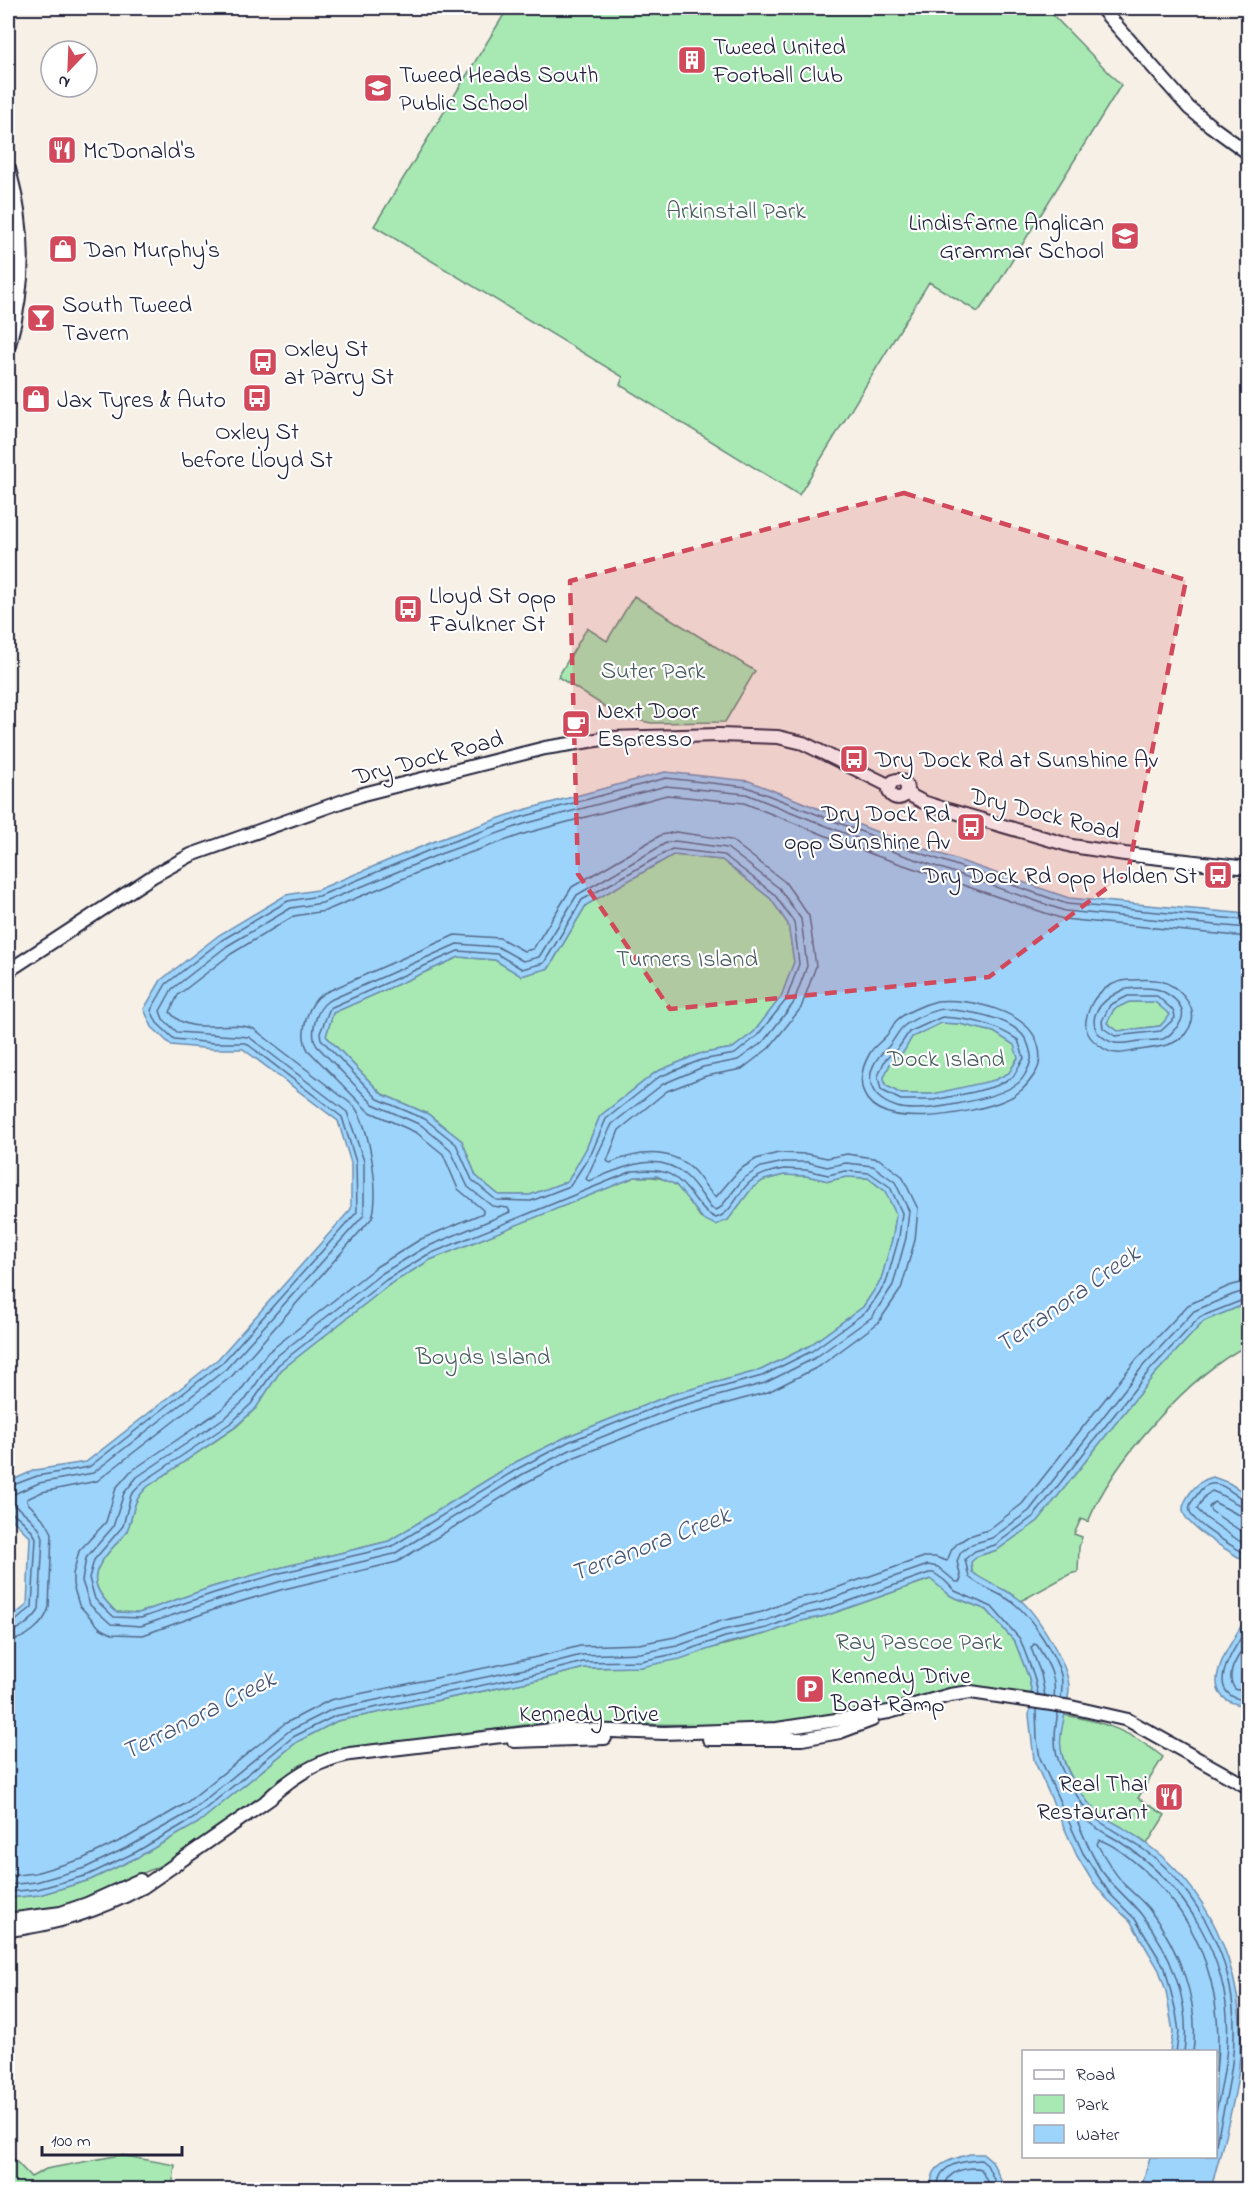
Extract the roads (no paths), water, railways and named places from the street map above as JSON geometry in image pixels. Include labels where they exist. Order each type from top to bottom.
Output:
[{"type":"main road","points":[[8,169],[21,232],[22,262],[19,298],[8,345]]},
{"type":"street","points":[[1101,8],[1189,108],[1248,153]]},
{"type":"street","name":"Dry Dock Road","points":[[8,971],[153,876],[191,855],[363,794],[554,746],[609,738],[719,735],[778,737],[803,742],[890,786],[895,780],[903,781],[907,786],[906,793],[923,802],[1072,846],[1248,868]]},
{"type":"street","name":"Kennedy Drive","points":[[266,1801],[310,1767],[350,1754],[560,1729],[664,1734],[777,1729],[889,1712],[960,1693],[983,1693],[1118,1717],[1138,1724],[1248,1786]]},
{"type":"street","name":"Kennedy Drive","points":[[8,1930],[55,1923],[99,1908],[143,1887],[266,1801],[310,1774],[337,1763],[506,1741],[581,1738],[802,1739],[830,1734],[865,1723],[889,1712]]},
{"type":"street","points":[[760,1730],[790,1733],[826,1729],[830,1734]]},
{"type":"street","name":"Kennedy Drive","points":[[8,1920],[69,1910],[174,1864]]},
{"type":"water","name":"Terranora Creek","points":[[665,772],[749,781],[882,834],[1069,898],[1248,914],[1248,1303],[1204,1321],[1154,1375],[1038,1521],[997,1550],[978,1556],[971,1562],[972,1572],[1014,1595],[1026,1606],[1043,1628],[1058,1655],[1068,1679],[1069,1689],[1061,1750],[1069,1773],[1081,1793],[1095,1810],[1155,1850],[1186,1881],[1203,1905],[1228,1958],[1240,2016],[1238,2075],[1233,2104],[1211,2189],[1141,2189],[1150,2158],[1217,2158],[1217,2050],[1170,2050],[1173,2032],[1166,1991],[1159,1970],[1131,1922],[1106,1898],[1077,1856],[1034,1760],[1029,1715],[1032,1695],[1029,1678],[1015,1642],[987,1610],[951,1596],[930,1579],[825,1616],[801,1621],[769,1633],[727,1643],[680,1659],[641,1667],[584,1668],[542,1679],[337,1721],[297,1742],[198,1823],[138,1857],[90,1880],[39,1895],[8,1898],[8,1620],[27,1605],[30,1537],[8,1515],[8,1482],[35,1470],[86,1462],[218,1359],[351,1209],[351,1163],[338,1121],[243,1049],[171,1045],[152,1027],[144,1009],[161,980],[219,935],[286,895],[317,890],[435,841],[520,811]],"holes":[[[673,855],[722,860],[771,899],[788,924],[794,962],[781,997],[754,1032],[733,1048],[699,1054],[656,1072],[600,1116],[586,1149],[568,1181],[530,1195],[499,1195],[476,1176],[462,1141],[428,1114],[382,1094],[326,1036],[333,1013],[459,957],[495,960],[521,976],[549,968],[586,905]],[[1129,1002],[1155,1002],[1170,1015],[1160,1026],[1118,1031],[1107,1023],[1114,1009]],[[941,1023],[960,1024],[994,1032],[1014,1045],[1018,1058],[1009,1073],[995,1080],[933,1094],[901,1094],[885,1085],[884,1077],[890,1064],[904,1051],[912,1037]],[[784,1175],[806,1176],[829,1181],[846,1177],[868,1178],[885,1191],[896,1214],[893,1236],[881,1280],[863,1307],[809,1346],[761,1370],[670,1395],[566,1437],[516,1462],[389,1541],[212,1587],[139,1613],[116,1612],[101,1594],[96,1579],[100,1564],[126,1533],[136,1503],[147,1487],[235,1427],[256,1408],[281,1370],[389,1285],[430,1260],[635,1177],[657,1176],[676,1185],[703,1219],[716,1225],[728,1220],[752,1188],[764,1180]]]},
{"type":"water","points":[[1213,1477],[1229,1483],[1248,1495],[1248,1563],[1200,1532],[1186,1517],[1183,1510],[1185,1501],[1195,1487]]},
{"type":"water","points":[[1248,1615],[1247,1706],[1229,1701],[1220,1693],[1217,1681],[1225,1654]]},
{"type":"water","points":[[970,2154],[984,2154],[992,2161],[1004,2187],[1008,2189],[932,2189],[933,2174],[942,2164]]},
{"type":"place","name":"Tweed United Football Club","points":[[692,60]]},
{"type":"place","name":"Tweed Heads South Public School","points":[[378,88]]},
{"type":"place","name":"McDonald's","points":[[62,150]]},
{"type":"place","name":"Lindisfarne Anglican Grammar School","points":[[1125,236]]},
{"type":"place","name":"Dan Murphy's","points":[[63,249]]},
{"type":"place","name":"South Tweed Tavern","points":[[41,318]]},
{"type":"place","name":"Oxley St at Parry St","points":[[263,362]]},
{"type":"place","name":"Oxley St before Lloyd St","points":[[257,398]]},
{"type":"place","name":"Jax Tyres & Auto","points":[[36,399]]},
{"type":"place","name":"Lloyd St opp Faulkner St","points":[[408,609]]},
{"type":"place","name":"Next Door Espresso","points":[[576,724]]},
{"type":"place","name":"Dry Dock Rd at Sunshine Av","points":[[854,759]]},
{"type":"place","name":"Dry Dock Rd opp Sunshine Av","points":[[971,827]]},
{"type":"place","name":"Dry Dock Rd opp Holden St","points":[[1218,875]]},
{"type":"place","name":"Kennedy Drive Boat Ramp","points":[[810,1689]]},
{"type":"place","name":"Real Thai Restaurant","points":[[1169,1797]]},
{"type":"park label","name":"Arkinstall Park","points":[[736,210]]},
{"type":"park label","name":"Suter Park","points":[[653,670]]},
{"type":"park label","name":"Turners Island","points":[[687,958]]},
{"type":"park label","name":"Dock Island","points":[[946,1058]]},
{"type":"park label","name":"Boyds Island","points":[[483,1356]]},
{"type":"park label","name":"Ray Pascoe Park","points":[[919,1641]]}]
